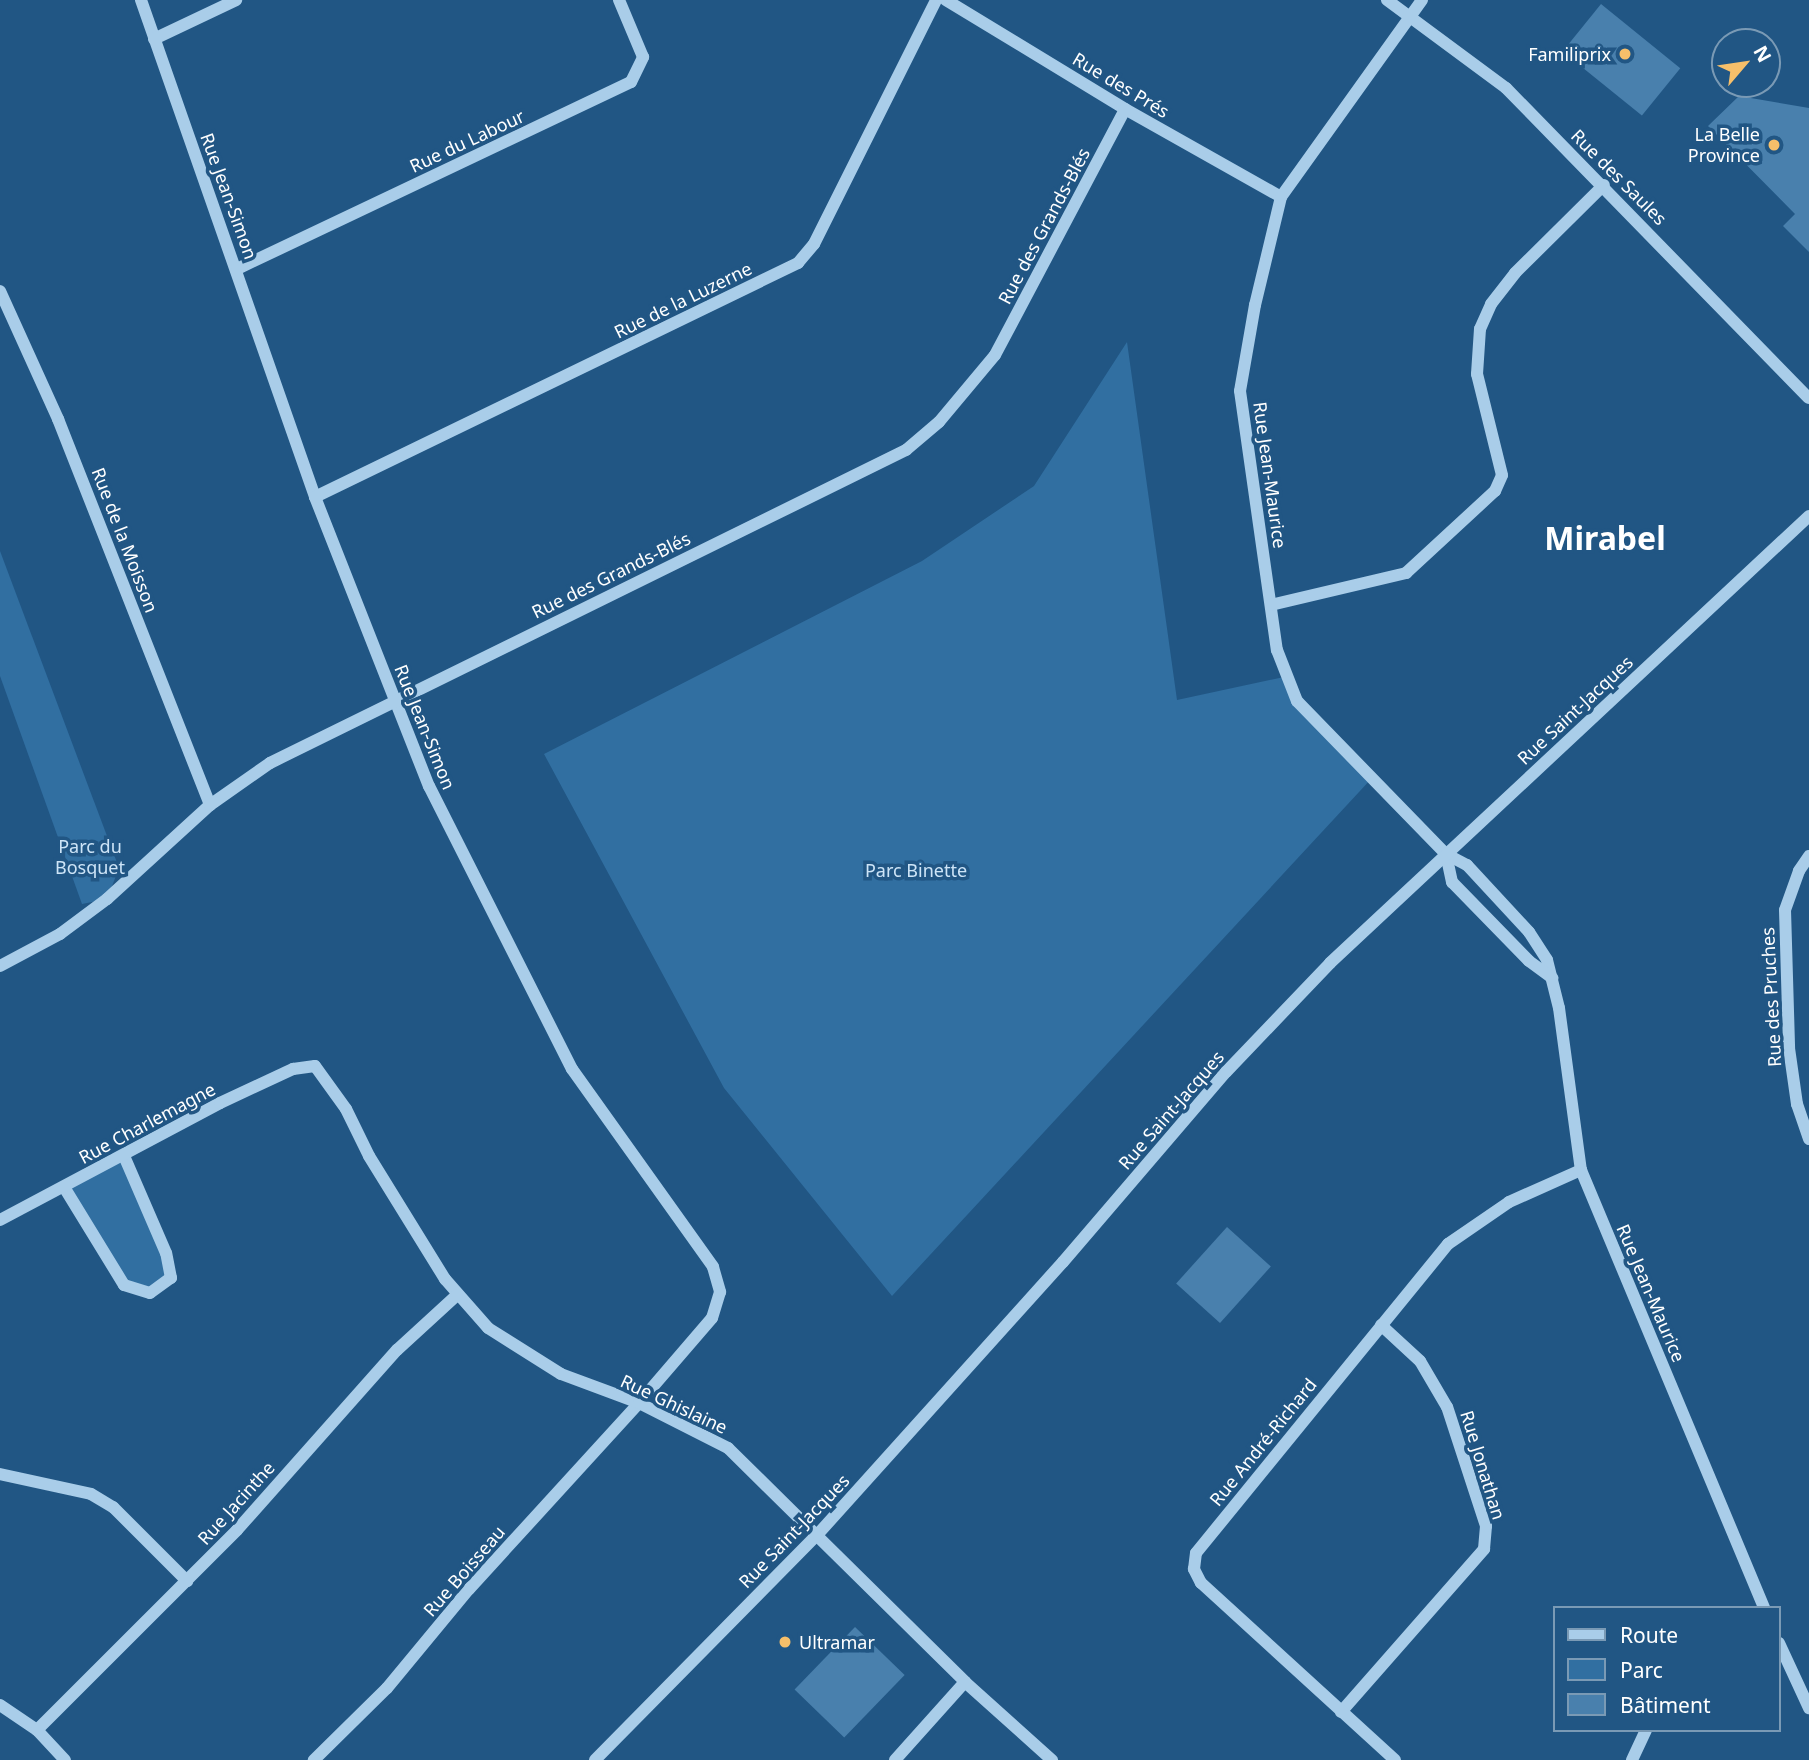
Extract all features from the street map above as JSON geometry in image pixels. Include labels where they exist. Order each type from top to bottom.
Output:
[{"type":"street","name":"Rue Jean-Simon","points":[[141,0],[315,497],[429,786],[572,1069],[713,1267],[720,1292],[712,1318],[639,1403]]},
{"type":"street","points":[[154,39],[236,0]]},
{"type":"street","name":"Rue du Labour","points":[[237,269],[631,82],[643,57],[619,0]]},
{"type":"street","name":"Rue de la Luzerne","points":[[315,497],[798,263],[814,244],[936,0]]},
{"type":"street","name":"Rue des Prés","points":[[946,0],[1125,109],[1281,197]]},
{"type":"street","name":"Rue des Saules","points":[[1387,0],[1412,14],[1506,88],[1604,185],[1809,398]]},
{"type":"street","name":"Rue Jean-Maurice","points":[[1422,0],[1281,197],[1240,391],[1284,677],[1297,701],[1446,854],[1466,865],[1529,932],[1547,960],[1581,1170],[1763,1606]]},
{"type":"street","name":"Rue des Grands-Blés","points":[[0,966],[60,934],[107,899],[210,805],[270,763],[395,699],[906,450],[939,422],[995,355],[1125,109]]},
{"type":"street","points":[[1271,605],[1406,573],[1495,491],[1502,475],[1477,374],[1480,329],[1491,304],[1515,273],[1604,185]]},
{"type":"street","name":"Rue de la Moisson","points":[[0,291],[58,418],[210,805]]},
{"type":"street","name":"Rue Saint-Jacques","points":[[595,1760],[818,1534],[1063,1262],[1226,1072],[1330,963],[1809,516]]},
{"type":"street","name":"Rue Jean-Maurice","points":[[1446,854],[1452,882],[1529,961],[1552,978]]},
{"type":"street","name":"Rue des Pruches","points":[[1809,856],[1799,871],[1785,910],[1789,1048],[1797,1104],[1809,1139]]},
{"type":"street","name":"Rue Ghislaine","points":[[315,1066],[346,1109],[369,1156],[457,1295],[488,1328],[561,1374],[639,1403],[728,1448],[965,1682],[1052,1760]]},
{"type":"street","name":"Rue Charlemagne","points":[[0,1220],[293,1069],[315,1066]]},
{"type":"street","points":[[64,1186],[124,1285],[150,1293],[171,1278],[166,1253],[124,1156]]},
{"type":"street","name":"Rue André-Richard","points":[[1395,1760],[1201,1583],[1194,1569],[1196,1553],[1448,1244],[1509,1202],[1581,1170]]},
{"type":"street","name":"Rue Jacinthe","points":[[37,1730],[187,1581],[397,1350],[457,1295]]},
{"type":"street","name":"Rue Jonathan","points":[[1341,1712],[1484,1549],[1486,1526],[1447,1407],[1420,1361],[1381,1325]]},
{"type":"street","name":"Rue Boisseau","points":[[314,1760],[387,1688],[469,1589],[639,1403]]},
{"type":"street","points":[[0,1474],[91,1494],[113,1507],[187,1581]]},
{"type":"street","points":[[1781,1647],[1809,1708]]},
{"type":"street","points":[[895,1760],[965,1682]]},
{"type":"street","points":[[0,1705],[37,1730],[65,1760]]},
{"type":"street","points":[[1632,1760],[1645,1732]]},
{"type":"green space","name":"Parc Binette","points":[[1127,342],[1177,700],[1284,677],[1372,778],[892,1296],[724,1088],[544,754],[922,561],[1034,486]]},
{"type":"green space","name":"Parc du Bosquet","points":[[0,551],[119,868],[107,899],[82,904],[0,676]]},
{"type":"green space","points":[[124,1156],[171,1278],[150,1293],[124,1285],[64,1187]]},
{"type":"building","points":[[1601,4],[1680,68],[1642,116],[1563,51]]},
{"type":"building","points":[[1737,98],[1809,108],[1809,252],[1783,226],[1795,214],[1708,126]]},
{"type":"building","points":[[1227,1227],[1271,1266],[1220,1323],[1176,1283]]},
{"type":"building","points":[[855,1627],[905,1675],[844,1738],[795,1690]]},
{"type":"place","name":"Familiprix","points":[[1625,54]]},
{"type":"place","name":"La Belle Province","points":[[1774,145]]},
{"type":"place","name":"Ultramar","points":[[785,1642]]},
{"type":"district","name":"Mirabel","points":[[1605,538]]}]
